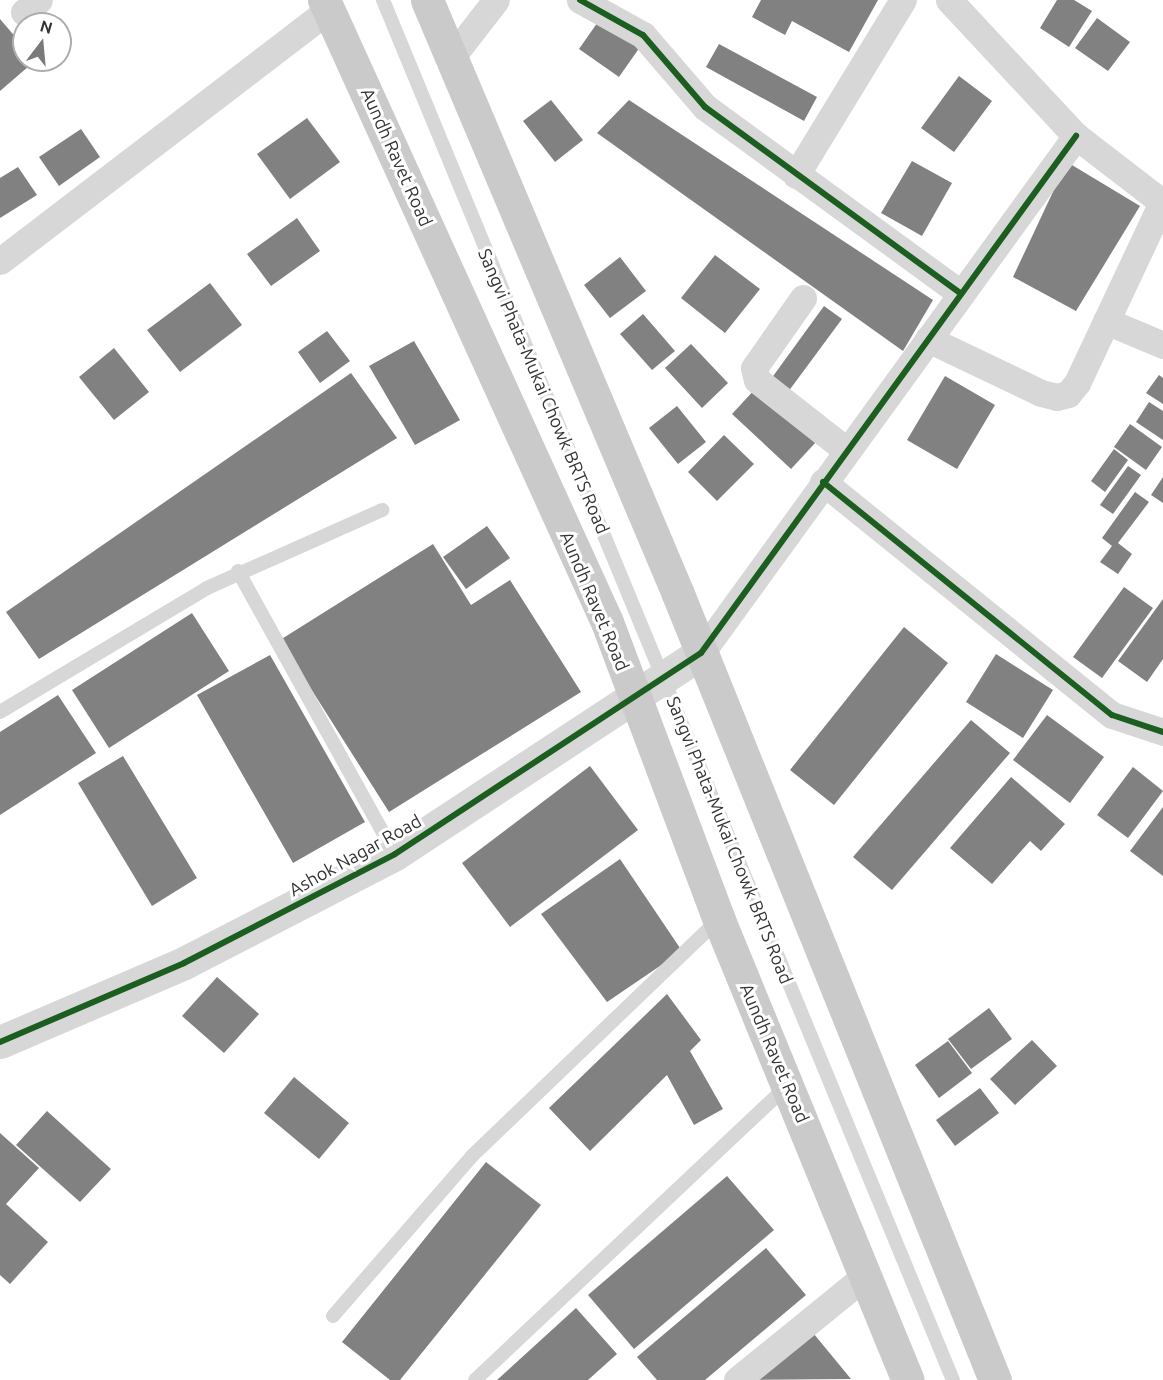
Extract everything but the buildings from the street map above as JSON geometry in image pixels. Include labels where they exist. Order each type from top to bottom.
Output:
[{"type":"main road","points":[[427,0],[701,654],[995,1380]]},
{"type":"main road","name":"Aundh Ravet Road","points":[[325,5],[607,622],[719,920],[908,1380]]},
{"type":"street","points":[[451,58],[496,0]]},
{"type":"street","points":[[580,0],[643,34],[705,106],[961,294]]},
{"type":"street","points":[[796,175],[903,0]]},
{"type":"street","points":[[928,339],[1057,397],[1068,394],[1077,383],[1162,202],[1076,136],[949,0]]},
{"type":"street","points":[[0,261],[325,5]]},
{"type":"street","points":[[701,654],[846,450],[1076,136]]},
{"type":"street","points":[[803,298],[754,368],[757,380],[846,450]]},
{"type":"street","points":[[1106,321],[1163,345]]},
{"type":"street","points":[[823,482],[1112,715],[1163,732]]},
{"type":"street","name":"Ashok Nagar Road","points":[[0,1042],[184,963],[395,854],[701,654]]},
{"type":"street","points":[[737,1380],[866,1275]]},
{"type":"lane","name":"Sangvi Phata-Mukai Chowk BRTS Road","points":[[383,0],[953,1380]]},
{"type":"lane","points":[[0,712],[238,572],[382,510]]},
{"type":"lane","points":[[238,572],[395,854]]},
{"type":"lane","points":[[333,1316],[473,1155],[719,920]]},
{"type":"lane","points":[[475,1380],[788,1084]]},
{"type":"cycle path","points":[[580,0],[643,35],[705,107],[961,294]]},
{"type":"cycle path","points":[[0,1042],[184,963],[395,854],[701,653],[1076,136]]},
{"type":"cycle path","points":[[823,482],[1112,715],[1163,732]]}]
